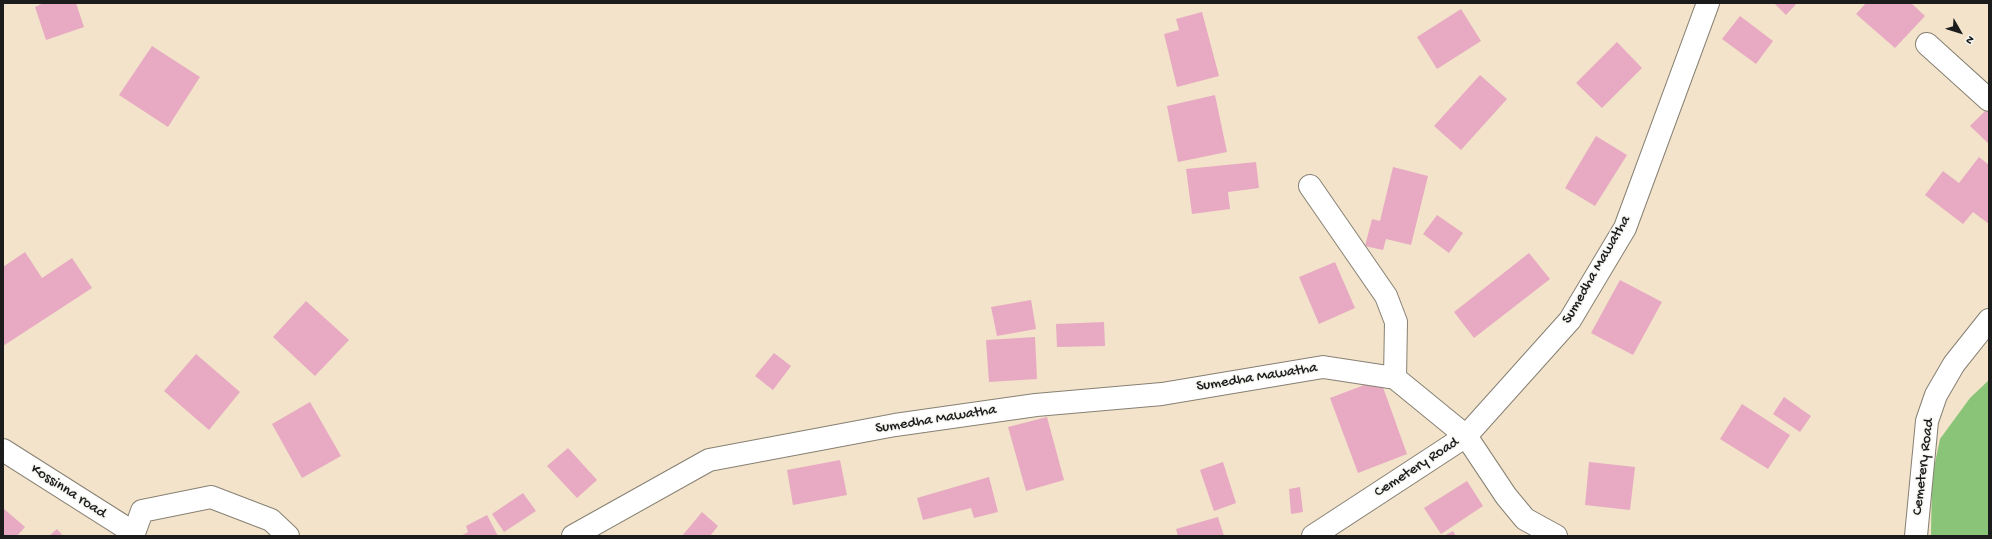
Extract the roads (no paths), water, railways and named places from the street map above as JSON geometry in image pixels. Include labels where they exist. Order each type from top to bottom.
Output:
[{"type":"street","name":"Sumedha Mawatha","points":[[573,536],[709,460],[902,424],[1036,405],[1162,394],[1323,366],[1395,378],[1466,436],[1570,320],[1625,228],[1708,3]]},
{"type":"street","points":[[1927,44],[1989,100]]},
{"type":"street","points":[[1310,186],[1386,296],[1396,322],[1395,378]]},
{"type":"street","name":"Cemetery Road","points":[[1916,536],[1927,421],[1936,395],[1954,364],[1989,320]]},
{"type":"street","name":"Cemetery Road","points":[[1313,536],[1466,436],[1506,496],[1525,519],[1556,536]]},
{"type":"street","name":"Kossinna road","points":[[3,450],[133,535]]},
{"type":"street","points":[[133,535],[142,511],[211,497],[271,520],[288,536]]}]
